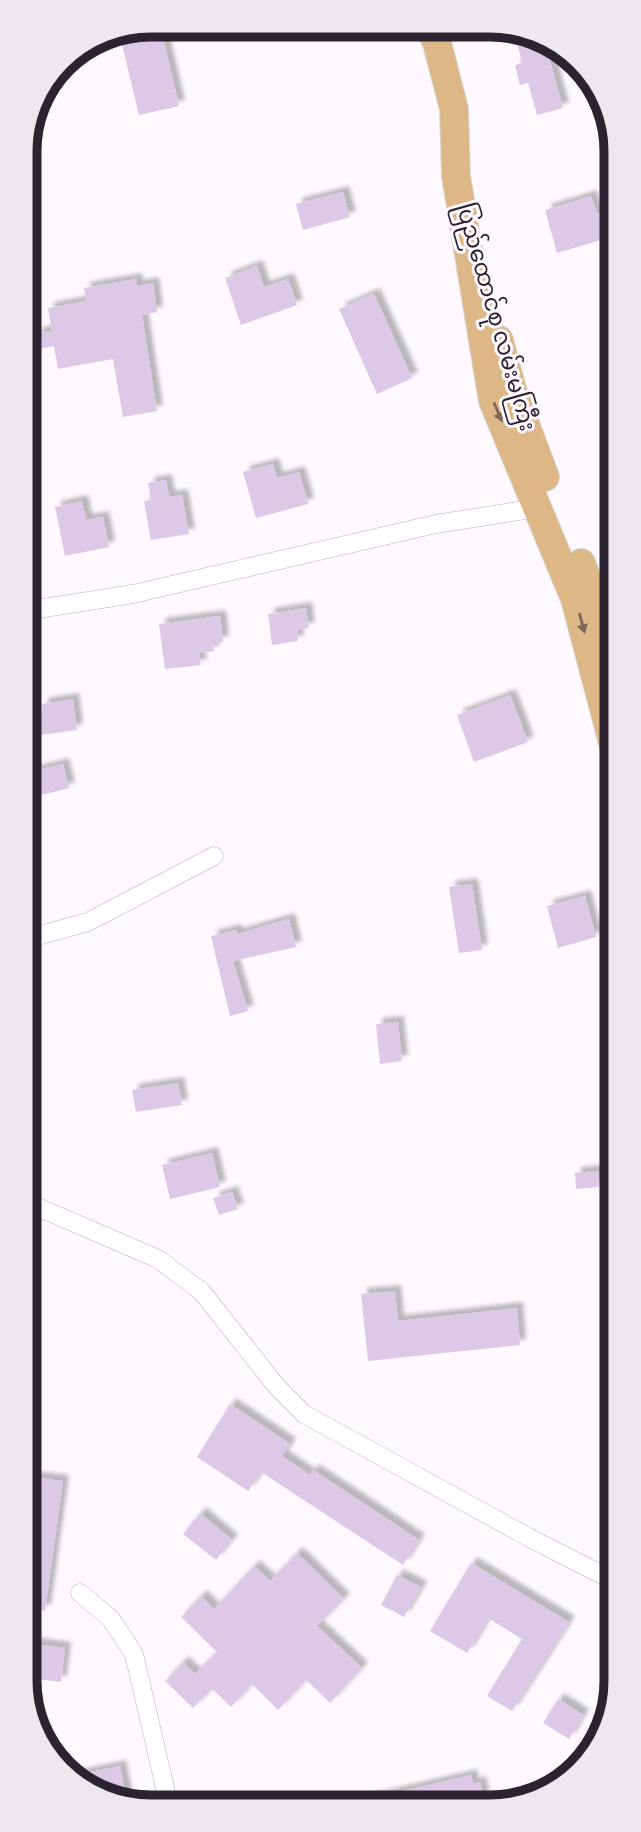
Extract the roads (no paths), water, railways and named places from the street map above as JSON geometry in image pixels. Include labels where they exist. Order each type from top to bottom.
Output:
[{"type":"main road","points":[[434,37],[454,109],[456,176],[493,401],[575,599],[604,709]]},
{"type":"main road","name":"ပြည်ထောင်စု လမ်းမကြီး","points":[[456,176],[512,389],[550,492],[604,621]]},
{"type":"street","points":[[37,609],[133,593],[436,524],[538,508]]},
{"type":"street","points":[[37,936],[88,922],[214,856]]},
{"type":"street","points":[[37,1207],[158,1259],[202,1292],[277,1387],[304,1414],[604,1576]]},
{"type":"street","points":[[80,1594],[111,1619],[134,1654],[167,1795]]}]
